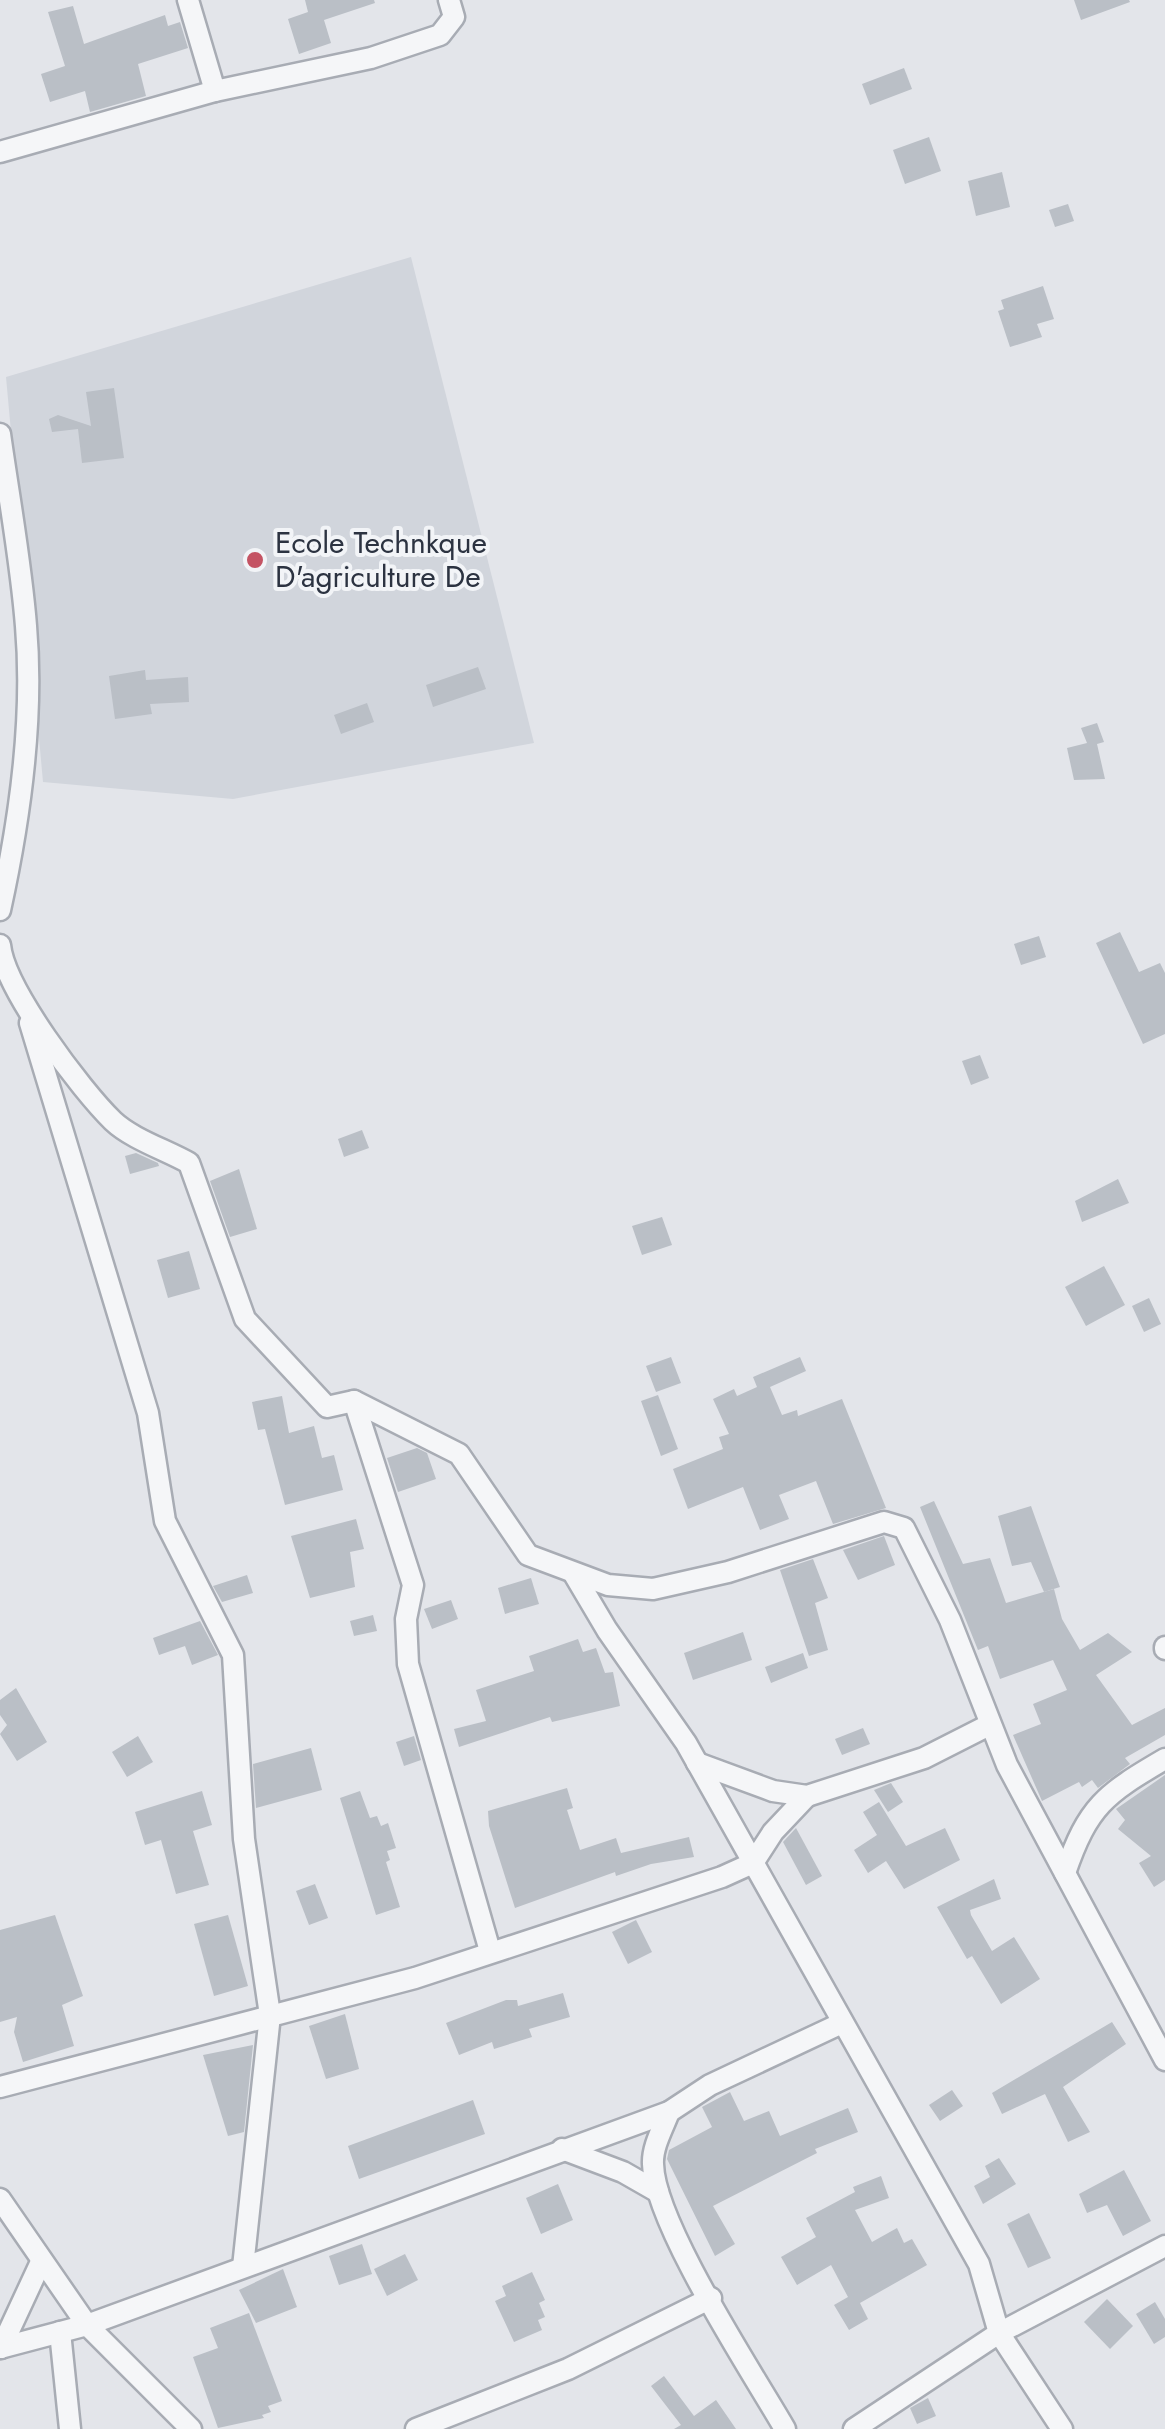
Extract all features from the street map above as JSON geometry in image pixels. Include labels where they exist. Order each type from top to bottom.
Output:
[{"type":"street","points":[[188,0],[215,91]]},
{"type":"street","points":[[0,152],[215,91],[371,58],[440,35],[454,17],[449,0]]},
{"type":"street","points":[[0,434],[26,628],[26,732],[11,861],[0,910]]},
{"type":"street","points":[[0,945],[1,958],[26,1012],[74,1157],[115,1314],[148,1413],[165,1521],[233,1654],[244,1839],[270,2015],[243,2267]]},
{"type":"street","points":[[26,1012],[115,1123],[189,1163],[245,1319],[327,1406],[354,1401],[459,1454],[528,1555],[576,1576],[653,1590],[728,1572],[884,1522],[904,1528],[916,1544],[950,1620],[989,1725],[1165,2060]]},
{"type":"street","points":[[354,1401],[413,1585],[406,1618],[408,1664],[490,1951]]},
{"type":"street","points":[[576,1576],[697,1764],[979,2264],[999,2333],[1062,2429]]},
{"type":"street","points":[[697,1764],[773,1792],[807,1796],[924,1758],[989,1725]]},
{"type":"street","points":[[1065,1873],[1080,1830],[1110,1791],[1165,1759]]},
{"type":"street","points":[[0,2087],[415,1978],[722,1877],[753,1863],[773,1832],[807,1796]]},
{"type":"street","points":[[0,2348],[88,2325],[669,2112],[710,2085],[842,2023]]},
{"type":"street","points":[[669,2112],[652,2162],[658,2192],[711,2298],[785,2429]]},
{"type":"street","points":[[562,2149],[624,2172],[658,2192]]},
{"type":"street","points":[[0,2199],[88,2325],[191,2429]]},
{"type":"street","points":[[854,2429],[999,2333],[1165,2246]]},
{"type":"street","points":[[0,2348],[41,2262]]},
{"type":"street","points":[[416,2429],[568,2369],[711,2298]]},
{"type":"street","points":[[60,2332],[70,2429]]},
{"type":"shaded area","name":"Ecole Technkque D'agriculture De","points":[[411,257],[534,743],[233,799],[43,782],[6,377]]},
{"type":"building","points":[[305,0],[375,3],[324,20],[331,43],[299,54],[288,19],[308,12]]},
{"type":"building","points":[[1074,0],[1129,0],[1130,2],[1081,20]]},
{"type":"building","points":[[73,6],[84,44],[165,15],[168,26],[180,22],[188,48],[138,64],[146,96],[90,112],[85,91],[50,102],[41,74],[65,66],[48,12]]},
{"type":"building","points":[[904,68],[912,89],[870,105],[862,84]]},
{"type":"building","points":[[929,137],[941,171],[905,184],[893,150]]},
{"type":"building","points":[[1002,172],[1010,207],[976,216],[968,181]]},
{"type":"building","points":[[1068,204],[1074,221],[1055,227],[1049,210]]},
{"type":"building","points":[[1043,286],[1054,319],[1037,324],[1042,337],[1010,347],[998,311],[1004,309],[1001,300]]},
{"type":"building","points":[[114,388],[124,458],[82,463],[78,429],[52,432],[49,419],[58,415],[91,426],[86,392]]},
{"type":"building","points":[[478,667],[486,689],[433,707],[426,685]]},
{"type":"building","points":[[145,670],[146,680],[188,677],[189,702],[150,704],[152,714],[115,719],[109,676]]},
{"type":"building","points":[[367,703],[374,722],[341,734],[334,715]]},
{"type":"building","points":[[1097,723],[1104,742],[1097,744],[1105,779],[1074,780],[1067,748],[1087,743],[1081,728]]},
{"type":"building","points":[[1120,932],[1139,972],[1160,963],[1165,973],[1165,1034],[1143,1044],[1096,943]]},
{"type":"building","points":[[1039,936],[1046,957],[1021,965],[1014,944]]},
{"type":"building","points":[[980,1055],[989,1078],[971,1085],[962,1061]]},
{"type":"building","points":[[362,1130],[369,1148],[344,1157],[338,1139]]},
{"type":"building","points":[[136,1153],[159,1166],[130,1174],[125,1156]]},
{"type":"building","points":[[239,1169],[257,1229],[230,1237],[210,1181]]},
{"type":"building","points":[[1118,1179],[1129,1203],[1082,1222],[1075,1201]]},
{"type":"building","points":[[662,1217],[672,1245],[642,1255],[632,1226]]},
{"type":"building","points":[[189,1251],[200,1289],[168,1298],[157,1260]]},
{"type":"building","points":[[1104,1266],[1125,1305],[1086,1326],[1065,1287]]},
{"type":"building","points":[[1149,1298],[1161,1324],[1144,1332],[1132,1306]]},
{"type":"building","points":[[671,1357],[681,1383],[656,1392],[646,1366]]},
{"type":"building","points":[[800,1357],[806,1371],[770,1387],[782,1415],[797,1410],[798,1416],[842,1399],[886,1508],[833,1524],[816,1481],[779,1495],[789,1519],[760,1530],[743,1487],[688,1509],[673,1469],[723,1449],[719,1437],[729,1434],[713,1399],[734,1389],[737,1396],[757,1387],[753,1377]]},
{"type":"building","points":[[658,1395],[678,1449],[661,1456],[641,1401]]},
{"type":"building","points":[[282,1396],[289,1433],[314,1426],[322,1458],[334,1455],[343,1490],[285,1505],[265,1429],[258,1430],[252,1402]]},
{"type":"building","points":[[417,1448],[427,1453],[436,1479],[398,1492],[387,1458]]},
{"type":"building","points":[[934,1501],[963,1564],[990,1558],[1006,1603],[1054,1589],[1062,1619],[1080,1650],[1108,1633],[1132,1652],[1096,1675],[1132,1725],[1165,1708],[1165,1735],[1125,1758],[1130,1764],[1098,1788],[1092,1780],[1082,1787],[1079,1782],[1042,1801],[1013,1735],[1041,1724],[1033,1704],[1067,1690],[1053,1660],[1000,1679],[988,1646],[978,1650],[920,1507]]},
{"type":"building","points":[[1031,1506],[1060,1587],[1044,1592],[1031,1562],[1012,1566],[998,1516]]},
{"type":"building","points":[[356,1519],[364,1549],[350,1552],[355,1587],[310,1598],[291,1536]]},
{"type":"building","points":[[884,1536],[895,1565],[858,1580],[843,1550]]},
{"type":"building","points":[[813,1559],[828,1598],[815,1603],[828,1650],[809,1656],[780,1570]]},
{"type":"building","points":[[247,1575],[253,1593],[222,1602],[213,1586]]},
{"type":"building","points":[[531,1578],[539,1604],[505,1614],[498,1588]]},
{"type":"building","points":[[451,1600],[458,1619],[432,1629],[424,1609]]},
{"type":"building","points":[[373,1615],[377,1631],[354,1636],[350,1621]]},
{"type":"building","points":[[200,1621],[218,1655],[192,1665],[185,1646],[159,1655],[153,1638]]},
{"type":"building","points":[[743,1632],[752,1660],[693,1680],[684,1653]]},
{"type":"building","points":[[578,1639],[583,1652],[596,1648],[605,1673],[613,1672],[620,1706],[552,1722],[550,1717],[459,1747],[454,1729],[486,1721],[476,1690],[534,1671],[529,1656]]},
{"type":"building","points":[[803,1653],[808,1668],[771,1683],[765,1667]]},
{"type":"building","points":[[16,1688],[47,1742],[17,1761],[0,1734],[7,1725],[0,1715],[0,1700]]},
{"type":"building","points":[[863,1728],[870,1744],[842,1755],[835,1739]]},
{"type":"building","points":[[138,1736],[153,1762],[127,1777],[112,1752]]},
{"type":"building","points":[[414,1736],[421,1760],[404,1766],[396,1742]]},
{"type":"building","points":[[311,1748],[322,1790],[256,1808],[253,1764]]},
{"type":"building","points":[[1165,1775],[1165,1880],[1154,1887],[1139,1863],[1151,1856],[1118,1829],[1125,1820],[1116,1809]]},
{"type":"building","points":[[891,1783],[903,1802],[888,1812],[874,1790]]},
{"type":"building","points":[[567,1788],[573,1808],[567,1810],[580,1850],[616,1838],[621,1853],[689,1837],[694,1857],[651,1864],[616,1876],[615,1872],[515,1908],[489,1826],[488,1811]]},
{"type":"building","points":[[202,1791],[212,1825],[193,1831],[209,1885],[176,1894],[161,1840],[145,1845],[135,1812]]},
{"type":"building","points":[[360,1791],[370,1818],[377,1816],[381,1826],[388,1823],[396,1848],[387,1851],[390,1860],[386,1862],[400,1907],[376,1915],[340,1798]]},
{"type":"building","points":[[879,1802],[906,1846],[945,1828],[960,1860],[904,1889],[886,1861],[868,1873],[854,1850],[877,1835],[863,1812]]},
{"type":"building","points":[[796,1828],[822,1876],[806,1885],[783,1842]]},
{"type":"building","points":[[994,1879],[1001,1899],[970,1910],[971,1915],[992,1951],[1014,1937],[1040,1979],[1001,2004],[972,1956],[967,1959],[937,1907]]},
{"type":"building","points":[[315,1884],[328,1918],[309,1925],[296,1891]]},
{"type":"building","points":[[55,1915],[83,1996],[62,2005],[74,2046],[23,2062],[14,2032],[17,2017],[0,2022],[0,1930]]},
{"type":"building","points":[[228,1915],[248,1986],[214,1996],[194,1924]]},
{"type":"building","points":[[636,1920],[652,1952],[628,1964],[612,1932]]},
{"type":"building","points":[[563,1993],[570,2017],[529,2029],[532,2037],[494,2049],[492,2042],[459,2055],[446,2023],[506,2000],[517,2000],[518,2006]]},
{"type":"building","points":[[345,2014],[359,2069],[326,2079],[309,2026]]},
{"type":"building","points":[[1112,2022],[1126,2044],[1063,2087],[1090,2132],[1068,2142],[1045,2094],[1002,2114],[992,2093]]},
{"type":"building","points":[[253,2045],[244,2132],[228,2136],[203,2055]]},
{"type":"building","points":[[952,2090],[963,2106],[940,2121],[929,2105]]},
{"type":"building","points":[[730,2092],[744,2121],[769,2111],[780,2136],[848,2108],[858,2132],[815,2149],[817,2153],[713,2206],[735,2244],[715,2256],[667,2159],[669,2150],[712,2127],[702,2107]]},
{"type":"building","points":[[473,2100],[485,2134],[359,2179],[348,2146]]},
{"type":"building","points":[[999,2158],[1016,2184],[983,2204],[974,2186],[990,2177],[985,2166]]},
{"type":"building","points":[[1124,2170],[1151,2221],[1123,2236],[1107,2205],[1087,2213],[1079,2194]]},
{"type":"building","points":[[881,2176],[889,2198],[855,2210],[872,2242],[897,2228],[904,2243],[912,2239],[927,2265],[860,2303],[868,2319],[849,2330],[834,2305],[848,2297],[831,2265],[797,2285],[781,2257],[816,2237],[806,2218],[855,2192],[853,2187]]},
{"type":"building","points":[[558,2184],[573,2220],[541,2234],[526,2198]]},
{"type":"building","points":[[1029,2213],[1051,2258],[1028,2268],[1007,2224]]},
{"type":"building","points":[[362,2244],[372,2274],[339,2285],[329,2256]]},
{"type":"building","points":[[405,2254],[418,2280],[387,2296],[374,2269]]},
{"type":"building","points":[[283,2269],[297,2307],[256,2323],[239,2290]]},
{"type":"building","points":[[532,2272],[545,2300],[539,2303],[545,2317],[538,2320],[542,2330],[514,2342],[495,2301],[506,2296],[502,2286]]},
{"type":"building","points":[[1107,2299],[1133,2326],[1110,2349],[1084,2322]]},
{"type":"building","points":[[1155,2302],[1165,2319],[1165,2337],[1154,2344],[1136,2314]]},
{"type":"building","points":[[249,2313],[282,2401],[268,2406],[271,2412],[262,2415],[264,2418],[218,2428],[193,2357],[218,2348],[210,2328]]},
{"type":"building","points":[[664,2376],[694,2416],[716,2400],[736,2429],[674,2429],[681,2425],[651,2386]]},
{"type":"building","points":[[928,2398],[936,2416],[917,2424],[910,2408]]},
{"type":"place","name":"Ecole Technkque D'agriculture De","points":[[255,560]]}]
